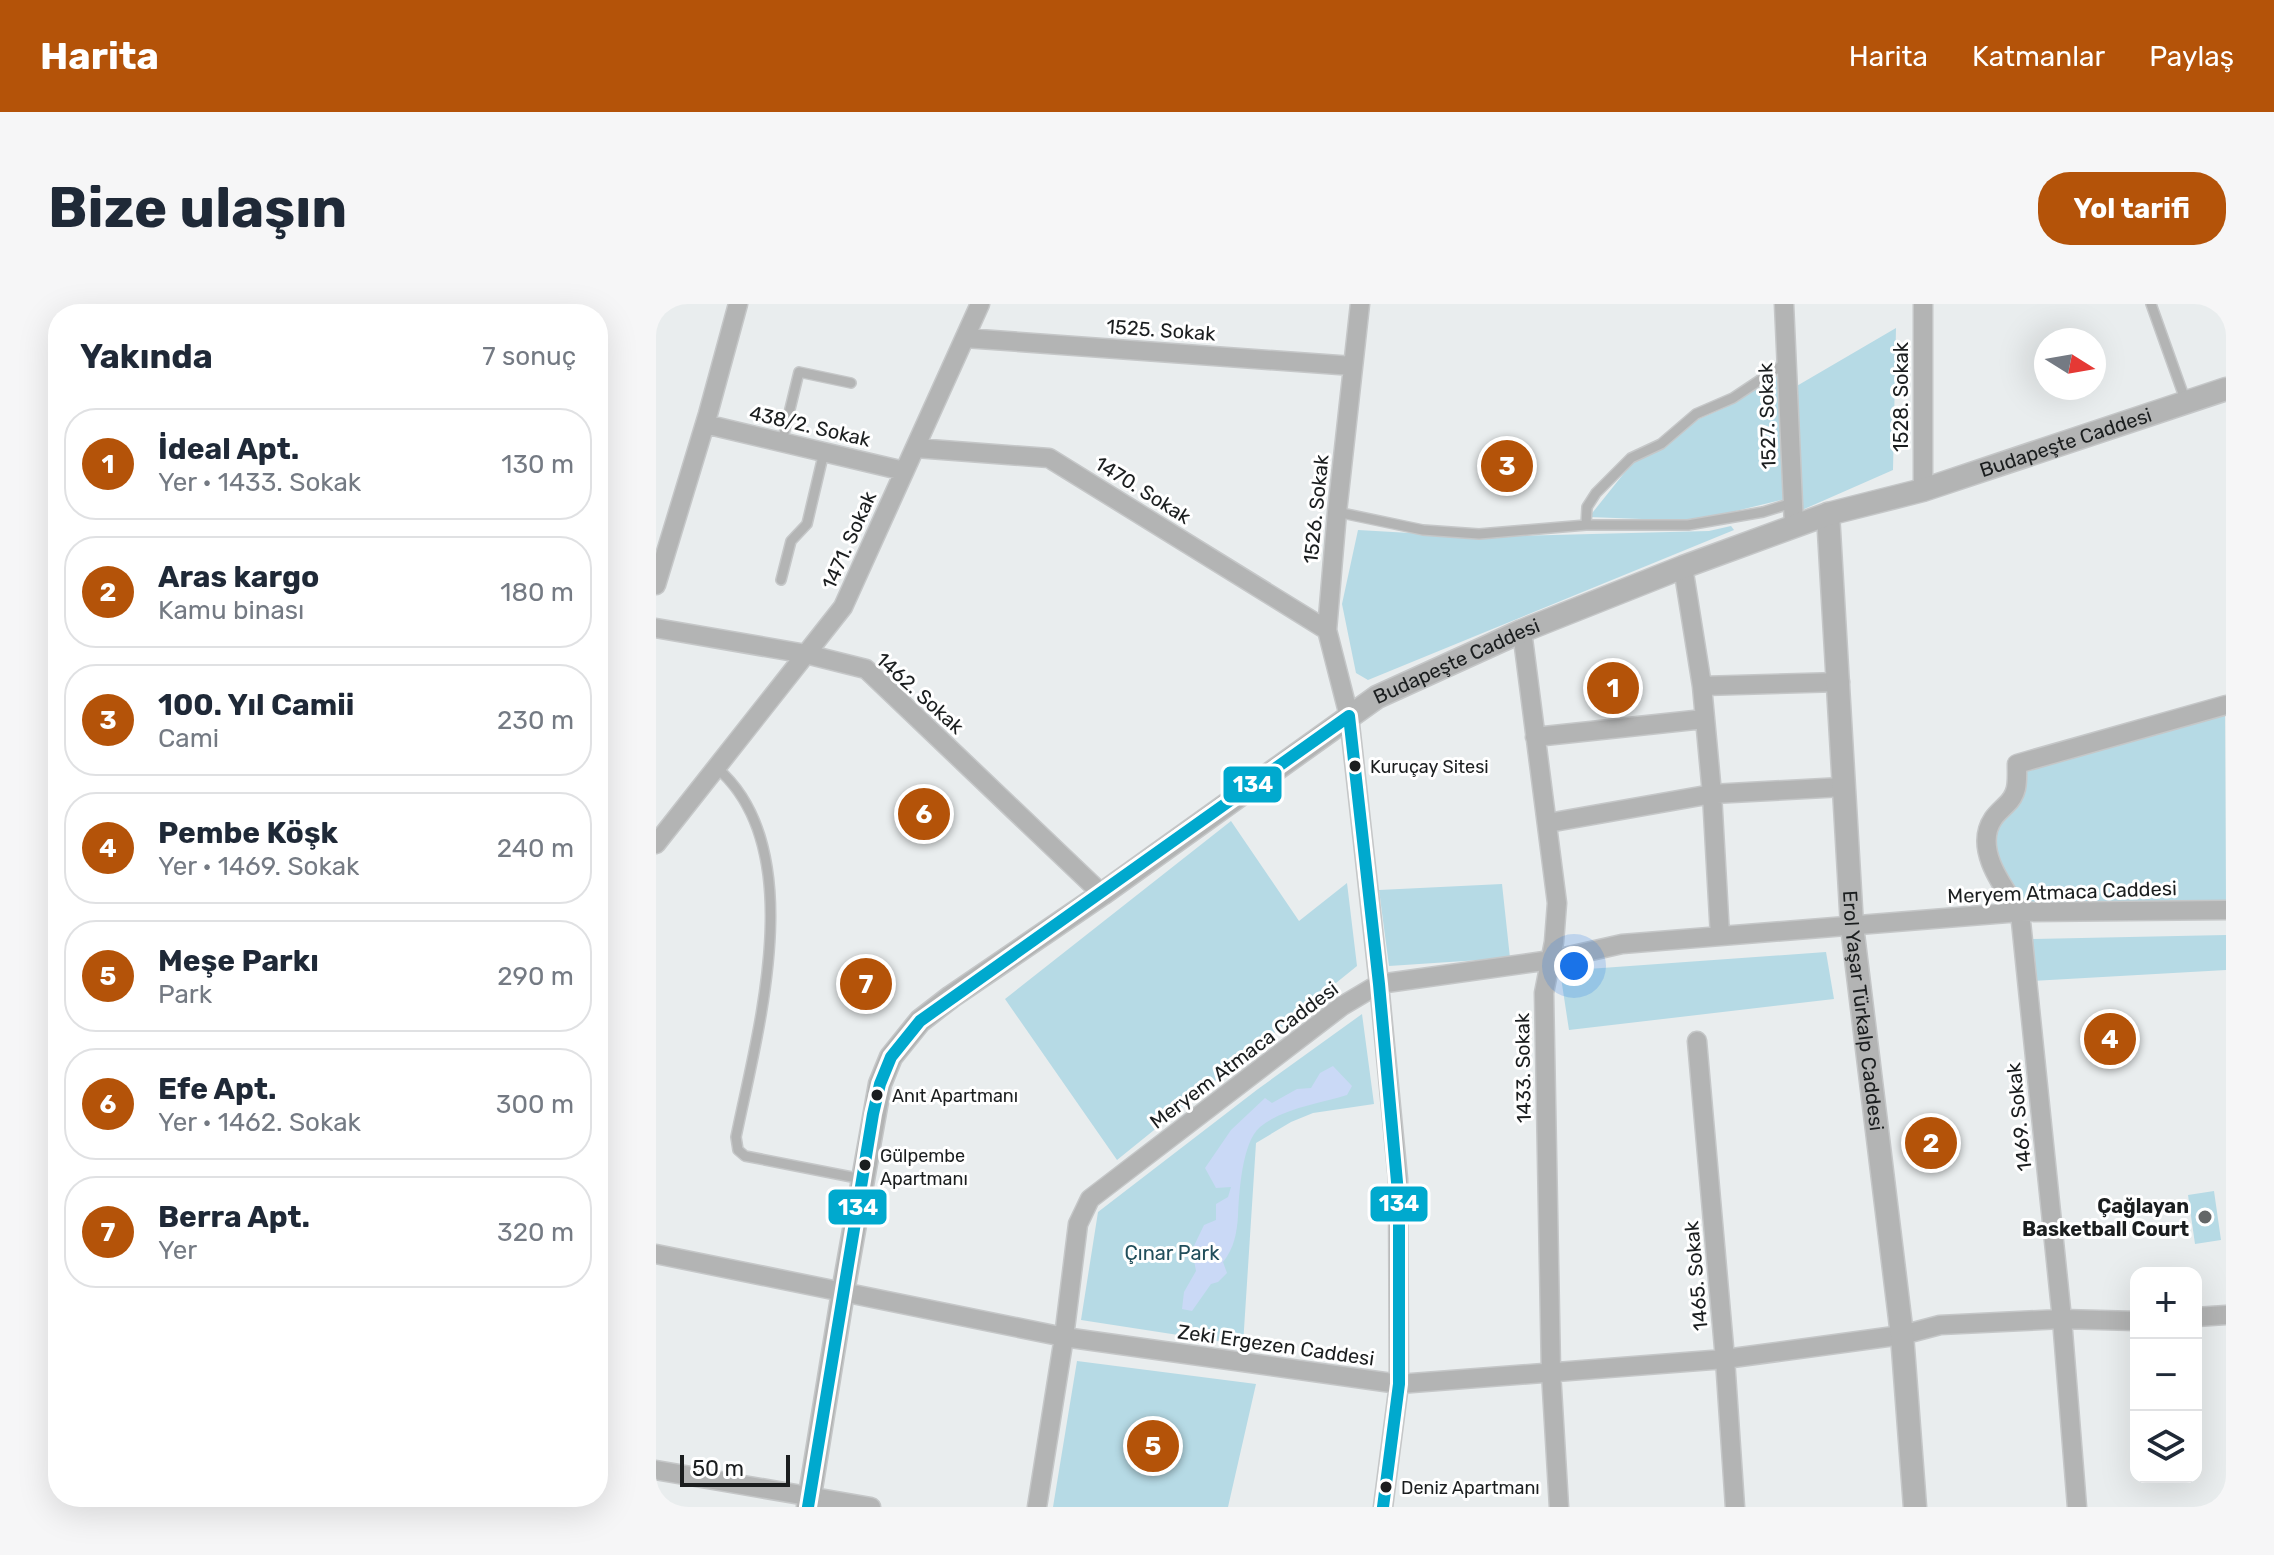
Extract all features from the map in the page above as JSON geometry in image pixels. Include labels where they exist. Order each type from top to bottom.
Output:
[{"type":"street","points":[[656,585],[738,304]]},
{"type":"street","name":"1471. Sokak","points":[[656,844],[843,607],[980,304]]},
{"type":"street","name":"1526. Sokak","points":[[1360,304],[1327,630],[1349,716],[1379,984],[1399,1204],[1399,1384],[1383,1507]]},
{"type":"street","name":"1527. Sokak","points":[[1784,304],[1794,526]]},
{"type":"street","name":"1528. Sokak","points":[[1923,304],[1923,490]]},
{"type":"street","name":"1525. Sokak","points":[[965,338],[1353,366]]},
{"type":"street","name":"Budapeşte Caddesi","points":[[809,1502],[880,1084],[891,1057],[920,1021],[1377,697],[1522,631],[1794,526],[1828,514],[1923,490],[2226,389]]},
{"type":"street","name":"438/2. Sokak","points":[[705,424],[904,471]]},
{"type":"street","name":"1470. Sokak","points":[[916,448],[1049,458],[1327,630]]},
{"type":"street","name":"Erol Yaşar Türkalp Caddesi","points":[[1828,514],[1852,926],[1902,1335],[1915,1507]]},
{"type":"street","points":[[1683,567],[1702,686],[1720,936]]},
{"type":"street","name":"1462. Sokak","points":[[656,628],[806,654],[866,669],[1102,894]]},
{"type":"street","name":"1433. Sokak","points":[[1522,631],[1557,903],[1544,993],[1551,1372],[1559,1507]]},
{"type":"street","points":[[1702,686],[1840,682]]},
{"type":"street","points":[[2020,912],[1997,875],[1988,851],[1992,819],[2014,798],[2017,789],[2017,764],[2226,705]]},
{"type":"street","points":[[1535,737],[1704,719]]},
{"type":"street","points":[[1548,823],[1712,794],[1843,787]]},
{"type":"street","name":"Meryem Atmaca Caddesi","points":[[1037,1507],[1078,1224],[1090,1199],[1342,1006],[1379,984],[1551,960],[1622,944],[2020,912],[2226,910]]},
{"type":"street","name":"1469. Sokak","points":[[2020,912],[2062,1319],[2077,1507]]},
{"type":"street","name":"1465. Sokak","points":[[1697,1041],[1735,1507]]},
{"type":"street","name":"Zeki Ergezen Caddesi","points":[[656,1254],[1064,1337],[1399,1384],[1725,1359],[1902,1335],[1940,1325],[2062,1319],[2130,1321]]},
{"type":"street","points":[[2202,1317],[2226,1315]]},
{"type":"street","points":[[656,1470],[809,1502],[871,1507]]},
{"type":"lane","points":[[2151,304],[2186,402]]},
{"type":"lane","points":[[1586,525],[1587,507],[1596,493],[1631,458],[1661,444],[1696,414],[1733,398],[1787,362]]},
{"type":"lane","points":[[782,442],[799,372],[851,383]]},
{"type":"lane","points":[[781,580],[791,541],[807,524],[824,452]]},
{"type":"lane","points":[[1337,512],[1423,530],[1497,534],[1586,525],[1688,525],[1763,512],[1793,503]]},
{"type":"lane","points":[[717,768],[743,796],[758,827],[770,914],[766,983],[736,1146],[745,1156],[862,1179]]},
{"type":"green space","points":[[1896,328],[1893,470],[1802,510],[1795,387]]},
{"type":"green space","points":[[1783,372],[1789,498],[1695,521],[1589,517],[1633,462],[1666,447],[1692,422],[1724,408]]},
{"type":"green space","points":[[1731,526],[1734,530],[1368,680],[1356,673],[1342,604],[1358,530],[1480,537],[1709,531]]},
{"type":"green space","points":[[2225,710],[2226,905],[2022,905],[1993,849],[1998,821],[2022,799],[2023,768]]},
{"type":"green space","points":[[1231,821],[1299,921],[1347,883],[1357,966],[1117,1160],[1005,999]]},
{"type":"green space","points":[[1502,884],[1510,958],[1389,966],[1379,890]]},
{"type":"green space","points":[[2226,935],[2226,970],[2032,981],[2033,939]]},
{"type":"green space","points":[[1826,952],[1834,999],[1569,1030],[1560,971]]},
{"type":"green space","name":"Çınar Park","points":[[1362,1014],[1374,1104],[1313,1113],[1256,1143],[1243,1345],[1081,1320],[1098,1212]]},
{"type":"green space","name":"Çağlayan Basketball Court","points":[[2214,1191],[2221,1240],[2195,1244],[2188,1195]]},
{"type":"green space","points":[[1077,1361],[1256,1384],[1228,1507],[1053,1507]]},
{"type":"shaded area","points":[[1333,1066],[1352,1086],[1347,1095],[1279,1115],[1254,1134],[1245,1156],[1236,1234],[1223,1262],[1227,1273],[1211,1284],[1192,1311],[1182,1309],[1184,1292],[1196,1271],[1192,1250],[1204,1225],[1216,1220],[1216,1204],[1228,1197],[1231,1187],[1216,1188],[1205,1168],[1231,1130],[1265,1098],[1272,1103],[1297,1089],[1311,1088],[1320,1073]]},
{"type":"transit line","name":"134","points":[[808,1507],[873,1114],[891,1057],[920,1021],[1349,716],[1379,984],[1399,1204],[1399,1384],[1383,1507]]},
{"type":"place","name":"100. Yıl Camii","points":[[1507,466]]},
{"type":"place","name":"İdeal Apt.","points":[[1613,688]]},
{"type":"place","name":"Kuruçay Sitesi","points":[[1355,766]]},
{"type":"place","name":"Efe Apt.","points":[[924,814]]},
{"type":"place","name":"Berra Apt.","points":[[866,984]]},
{"type":"place","name":"Pembe Köşk","points":[[2110,1039]]},
{"type":"place","name":"Anıt Apartmanı","points":[[877,1095]]},
{"type":"place","name":"Aras kargo","points":[[1931,1143]]},
{"type":"place","name":"Gülpembe Apartmanı","points":[[865,1165]]},
{"type":"place","name":"Çağlayan Basketball Court","points":[[2205,1217]]},
{"type":"place","name":"Meşe Parkı","points":[[1153,1446]]},
{"type":"place","name":"Deniz Apartmanı","points":[[1386,1487]]}]
